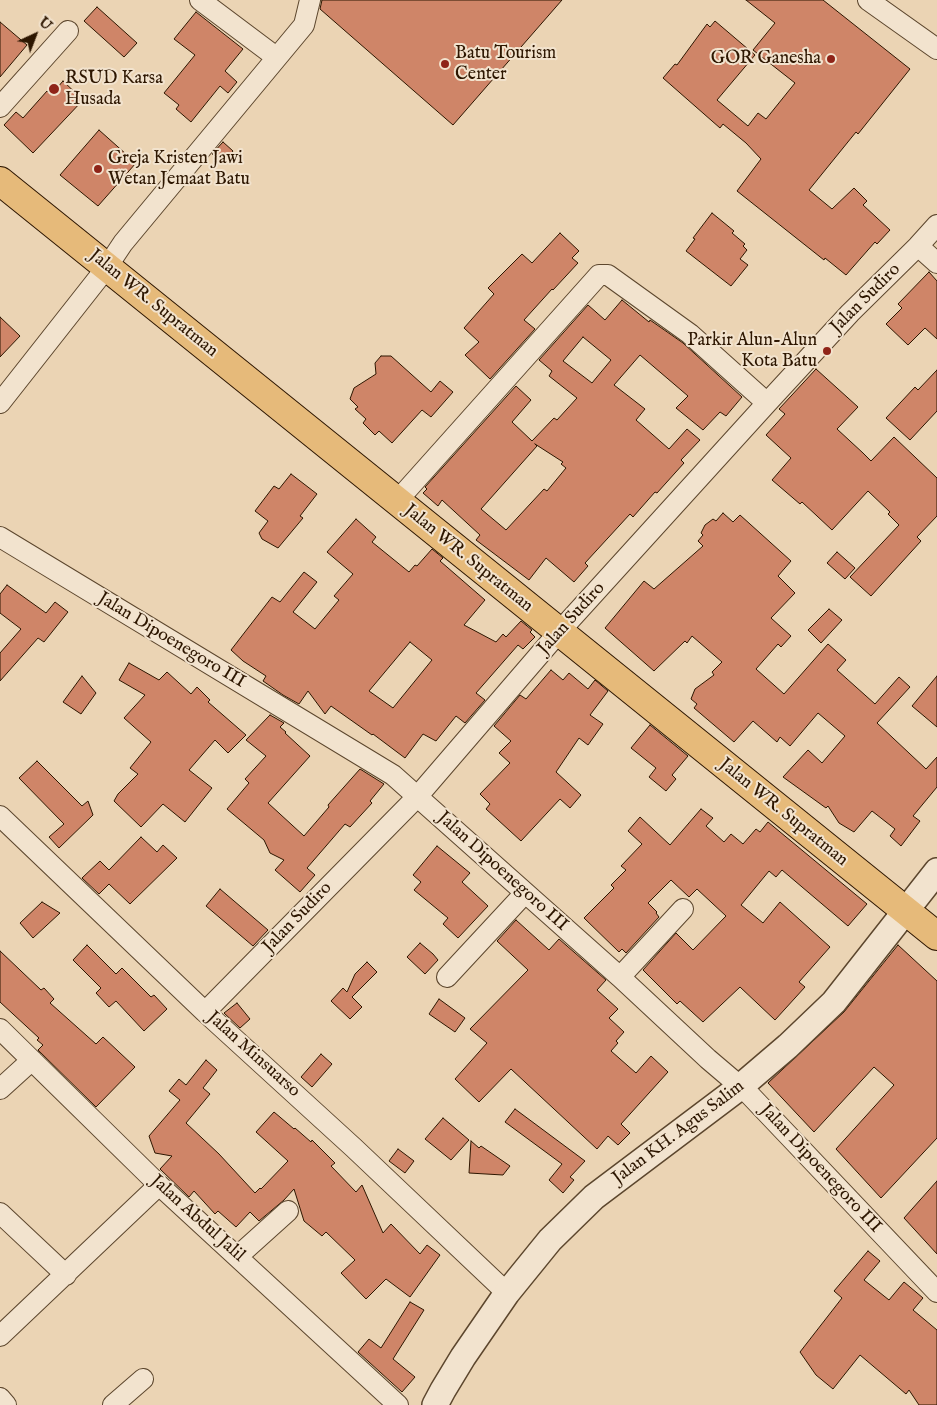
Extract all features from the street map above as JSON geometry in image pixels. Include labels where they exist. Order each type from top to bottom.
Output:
[{"type":"main road","name":"Jalan WR. Supratman","points":[[0,180],[937,936]]},
{"type":"street","points":[[200,0],[276,57]]},
{"type":"street","points":[[0,403],[129,235],[304,24],[310,0]]},
{"type":"street","points":[[868,0],[937,49]]},
{"type":"street","points":[[0,106],[68,31]]},
{"type":"street","name":"Jalan Sudiro","points":[[206,1012],[417,797],[559,632],[767,403],[850,313],[937,225]]},
{"type":"street","points":[[918,246],[937,263]]},
{"type":"street","points":[[397,501],[595,278],[603,274],[611,277],[690,334],[767,403]]},
{"type":"street","name":"Jalan Dipoenegoro III","points":[[0,537],[393,775],[748,1093],[937,1292]]},
{"type":"street","name":"Jalan Minsuarso","points":[[0,816],[206,1012],[354,1148],[507,1293]]},
{"type":"street","name":"Jalan KH. Agus Salim","points":[[435,1405],[463,1357],[507,1293],[550,1240],[594,1198],[740,1087],[788,1046],[834,1002],[937,872]]},
{"type":"street","points":[[448,977],[525,893]]},
{"type":"street","points":[[620,977],[683,910]]},
{"type":"street","name":"Jalan Abdul Jalil","points":[[0,1029],[159,1185],[398,1405]]},
{"type":"street","points":[[0,1089],[32,1060]]},
{"type":"street","points":[[0,1336],[159,1185]]},
{"type":"street","points":[[238,1256],[288,1211]]},
{"type":"street","points":[[0,1213],[66,1274]]},
{"type":"street","points":[[113,1405],[143,1379]]},
{"type":"street","points":[[0,1398],[6,1405]]},
{"type":"building","name":"Batu Tourism Center","points":[[322,0],[562,0],[453,125],[320,9]]},
{"type":"building","points":[[746,0],[823,0],[910,69],[858,134],[856,132],[809,190],[832,209],[854,188],[867,201],[863,205],[890,230],[877,244],[875,242],[846,275],[825,258],[824,260],[737,191],[761,159],[746,143],[723,124],[720,128],[663,78],[675,64],[677,65],[707,24],[710,27],[715,21],[755,55],[717,100],[748,126],[758,113],[766,119],[795,83],[753,50],[775,23]]},
{"type":"building","points":[[97,7],[137,43],[124,57],[84,21]]},
{"type":"building","points":[[196,12],[243,49],[225,71],[237,82],[228,93],[220,86],[191,122],[176,109],[179,105],[164,93],[195,55],[174,39]]},
{"type":"building","points":[[0,22],[27,45],[0,77]]},
{"type":"building","points":[[63,81],[83,100],[33,153],[4,125],[16,112],[23,118],[47,91],[51,95]]},
{"type":"building","name":"Greja Kristen Jawi Wetan Jemaat Batu","points":[[99,130],[136,163],[98,206],[60,175]]},
{"type":"building","points":[[223,142],[233,151],[223,163],[212,154]]},
{"type":"building","points":[[712,213],[734,231],[732,233],[745,244],[743,246],[747,250],[740,259],[748,265],[731,286],[686,251],[695,239],[693,238]]},
{"type":"building","points":[[560,233],[579,251],[572,258],[578,263],[524,320],[535,329],[490,379],[465,355],[479,342],[464,328],[494,294],[488,288],[522,254],[532,263]]},
{"type":"building","points":[[929,272],[937,281],[937,339],[925,328],[908,345],[886,324],[902,308],[898,304]]},
{"type":"building","points":[[622,300],[649,322],[650,320],[683,343],[742,397],[726,416],[720,412],[703,430],[676,408],[688,396],[640,355],[614,385],[645,409],[636,420],[669,449],[687,429],[700,440],[681,460],[684,463],[657,493],[655,492],[633,517],[630,514],[585,563],[588,566],[574,582],[546,558],[529,580],[476,540],[480,535],[442,500],[438,506],[423,493],[427,489],[425,487],[516,386],[531,400],[512,422],[532,441],[554,418],[557,420],[577,398],[549,376],[552,371],[539,360],[588,305],[605,320]],"holes":[[[583,337],[611,360],[592,383],[563,361]],[[535,444],[563,462],[561,464],[566,468],[547,491],[544,489],[506,530],[481,509],[537,446]]]},
{"type":"building","points":[[0,317],[20,336],[0,357]]},
{"type":"building","points":[[381,356],[391,356],[431,392],[440,381],[453,392],[431,417],[422,410],[392,443],[379,431],[375,435],[363,423],[366,419],[355,409],[358,407],[350,399],[354,388],[376,374],[375,363]]},
{"type":"building","points":[[816,369],[858,407],[837,429],[871,461],[894,437],[937,478],[937,516],[917,537],[921,541],[871,596],[850,577],[899,525],[888,514],[890,512],[868,491],[832,530],[802,502],[800,504],[772,480],[791,458],[766,435],[785,414],[779,409]]},
{"type":"building","points":[[937,370],[937,411],[910,440],[886,418],[915,387],[918,390]]},
{"type":"building","points":[[291,474],[317,494],[300,516],[303,518],[278,548],[262,539],[259,533],[268,521],[255,511],[274,486],[279,489]]},
{"type":"building","points":[[723,513],[733,522],[740,515],[791,561],[778,576],[795,593],[771,618],[791,636],[781,647],[778,644],[756,669],[784,694],[828,644],[846,660],[837,670],[875,704],[899,677],[910,687],[877,723],[926,769],[937,757],[937,787],[913,816],[920,821],[901,846],[890,836],[895,829],[872,811],[854,832],[839,823],[828,806],[826,808],[783,777],[808,750],[822,763],[845,736],[818,713],[790,746],[780,737],[777,742],[753,721],[734,742],[694,708],[697,704],[691,699],[695,689],[714,675],[712,672],[722,662],[692,636],[687,643],[685,641],[654,671],[605,628],[644,581],[654,589],[703,546],[698,541],[703,535],[701,533],[705,525],[713,519],[716,521]]},
{"type":"building","points":[[356,519],[376,537],[372,542],[409,572],[432,549],[443,558],[440,561],[485,600],[464,625],[496,642],[503,634],[506,637],[521,621],[532,630],[530,632],[535,637],[523,649],[518,645],[476,693],[485,700],[465,723],[456,716],[436,741],[423,734],[405,758],[331,706],[325,714],[308,691],[299,704],[283,695],[263,681],[266,676],[243,661],[231,650],[272,597],[280,602],[304,572],[317,582],[293,612],[315,629],[339,600],[334,596],[353,574],[327,552]],"holes":[[[410,642],[432,660],[393,708],[369,691]]]},
{"type":"building","points":[[837,552],[855,568],[845,579],[827,563]]},
{"type":"building","points":[[7,585],[46,613],[55,602],[68,612],[44,642],[38,638],[0,681],[0,653],[21,629],[0,613],[0,594]]},
{"type":"building","points":[[829,609],[842,620],[821,643],[808,630]]},
{"type":"building","points":[[129,663],[159,680],[167,672],[191,694],[197,687],[210,700],[208,702],[246,735],[228,753],[215,740],[189,770],[212,788],[185,822],[163,804],[141,827],[114,801],[118,794],[138,774],[130,768],[151,742],[124,718],[145,695],[119,680]]},
{"type":"building","points":[[551,670],[563,680],[569,673],[588,689],[595,680],[608,691],[590,715],[603,724],[588,745],[579,738],[556,772],[581,795],[570,808],[560,799],[521,841],[486,809],[490,804],[480,794],[510,763],[499,753],[511,741],[494,726],[520,695],[526,699]]},
{"type":"building","points":[[82,676],[96,693],[81,714],[63,702]]},
{"type":"building","points":[[937,676],[937,727],[912,706]]},
{"type":"building","points":[[270,715],[284,723],[280,727],[310,756],[268,803],[304,836],[360,769],[384,784],[370,801],[372,803],[350,827],[345,824],[307,868],[315,875],[300,892],[275,870],[284,860],[270,853],[264,840],[227,809],[249,783],[245,779],[266,756],[246,740]]},
{"type":"building","points":[[650,725],[688,756],[672,775],[676,779],[666,791],[649,777],[656,768],[631,748]]},
{"type":"building","points":[[37,761],[82,806],[88,801],[93,815],[59,848],[49,837],[64,824],[19,778]]},
{"type":"building","points":[[701,809],[713,818],[706,826],[724,842],[731,834],[743,844],[756,829],[760,832],[768,822],[867,904],[848,926],[782,870],[776,877],[769,871],[741,905],[763,923],[780,902],[830,947],[799,982],[805,987],[775,1020],[740,987],[703,1022],[680,1001],[677,1004],[643,970],[676,933],[693,950],[726,916],[697,889],[689,897],[671,880],[648,903],[657,912],[659,917],[626,953],[622,949],[619,952],[584,918],[614,888],[611,885],[626,870],[621,866],[642,844],[628,831],[640,817],[670,845]]},
{"type":"building","points":[[141,837],[157,852],[163,845],[177,858],[130,904],[109,884],[99,894],[82,878],[100,861],[109,870]]},
{"type":"building","points":[[437,846],[470,873],[462,882],[488,906],[458,938],[443,924],[448,918],[414,890],[421,882],[413,875]]},
{"type":"building","points":[[220,889],[268,930],[253,946],[206,906]]},
{"type":"building","points":[[42,902],[60,913],[33,938],[20,923]]},
{"type":"building","points":[[516,920],[549,950],[559,939],[606,980],[597,990],[618,1009],[609,1018],[624,1032],[616,1041],[618,1043],[611,1051],[636,1073],[651,1056],[668,1072],[621,1124],[630,1133],[618,1145],[608,1136],[597,1149],[511,1069],[479,1102],[455,1079],[487,1043],[470,1029],[528,970],[497,941]]},
{"type":"building","points":[[420,943],[438,960],[425,974],[407,957]]},
{"type":"building","points":[[87,945],[116,974],[122,968],[151,997],[154,995],[167,1009],[144,1031],[116,1001],[109,1007],[96,993],[101,988],[73,960]]},
{"type":"building","points":[[898,945],[937,981],[937,1138],[881,1198],[836,1149],[894,1085],[874,1067],[814,1132],[768,1083],[844,1012]]},
{"type":"building","points":[[0,951],[41,990],[44,988],[54,999],[50,1003],[96,1044],[103,1037],[135,1067],[96,1107],[38,1050],[43,1045],[37,1040],[39,1038],[0,1002]]},
{"type":"building","points":[[367,962],[377,972],[352,997],[362,1007],[350,1019],[331,1001],[343,988],[347,992],[355,974]]},
{"type":"building","points":[[439,999],[465,1018],[455,1032],[429,1014]]},
{"type":"building","points":[[237,1003],[250,1019],[240,1028],[224,1013]]},
{"type":"building","points":[[321,1054],[332,1064],[312,1087],[301,1077]]},
{"type":"building","points":[[206,1060],[217,1070],[203,1088],[210,1094],[186,1123],[219,1154],[255,1193],[288,1161],[256,1132],[274,1112],[311,1142],[312,1140],[335,1163],[331,1166],[356,1192],[362,1185],[383,1233],[391,1224],[420,1254],[427,1245],[440,1255],[410,1297],[386,1279],[366,1299],[341,1273],[355,1260],[326,1232],[322,1236],[304,1221],[294,1189],[259,1221],[250,1212],[236,1227],[218,1211],[215,1214],[194,1191],[189,1197],[160,1169],[172,1156],[155,1153],[149,1136],[180,1100],[169,1091],[179,1079],[186,1085]]},
{"type":"building","points":[[515,1109],[585,1161],[570,1177],[574,1180],[563,1193],[549,1180],[562,1164],[505,1122]]},
{"type":"building","points":[[443,1118],[469,1140],[451,1160],[425,1139]]},
{"type":"building","points":[[471,1141],[479,1148],[481,1146],[510,1166],[503,1175],[469,1173]]},
{"type":"building","points":[[398,1149],[414,1161],[405,1173],[389,1161]]},
{"type":"building","points":[[937,1181],[937,1254],[904,1218]]},
{"type":"building","points":[[868,1251],[880,1261],[864,1280],[889,1300],[904,1282],[923,1298],[913,1310],[937,1330],[937,1405],[919,1405],[909,1390],[906,1394],[860,1355],[833,1389],[816,1375],[800,1352],[842,1298],[834,1291]]},
{"type":"building","points":[[410,1302],[424,1310],[393,1359],[415,1377],[402,1392],[358,1352],[369,1339],[381,1348]]},
{"type":"place","name":"GOR Ganesha","points":[[831,59]]},
{"type":"place","name":"Batu Tourism Center","points":[[445,64]]},
{"type":"place","name":"RSUD Karsa Husada","points":[[54,89]]},
{"type":"place","name":"Greja Kristen Jawi Wetan Jemaat Batu","points":[[98,169]]},
{"type":"place","name":"Parkir Alun-Alun Kota Batu","points":[[827,351]]}]
